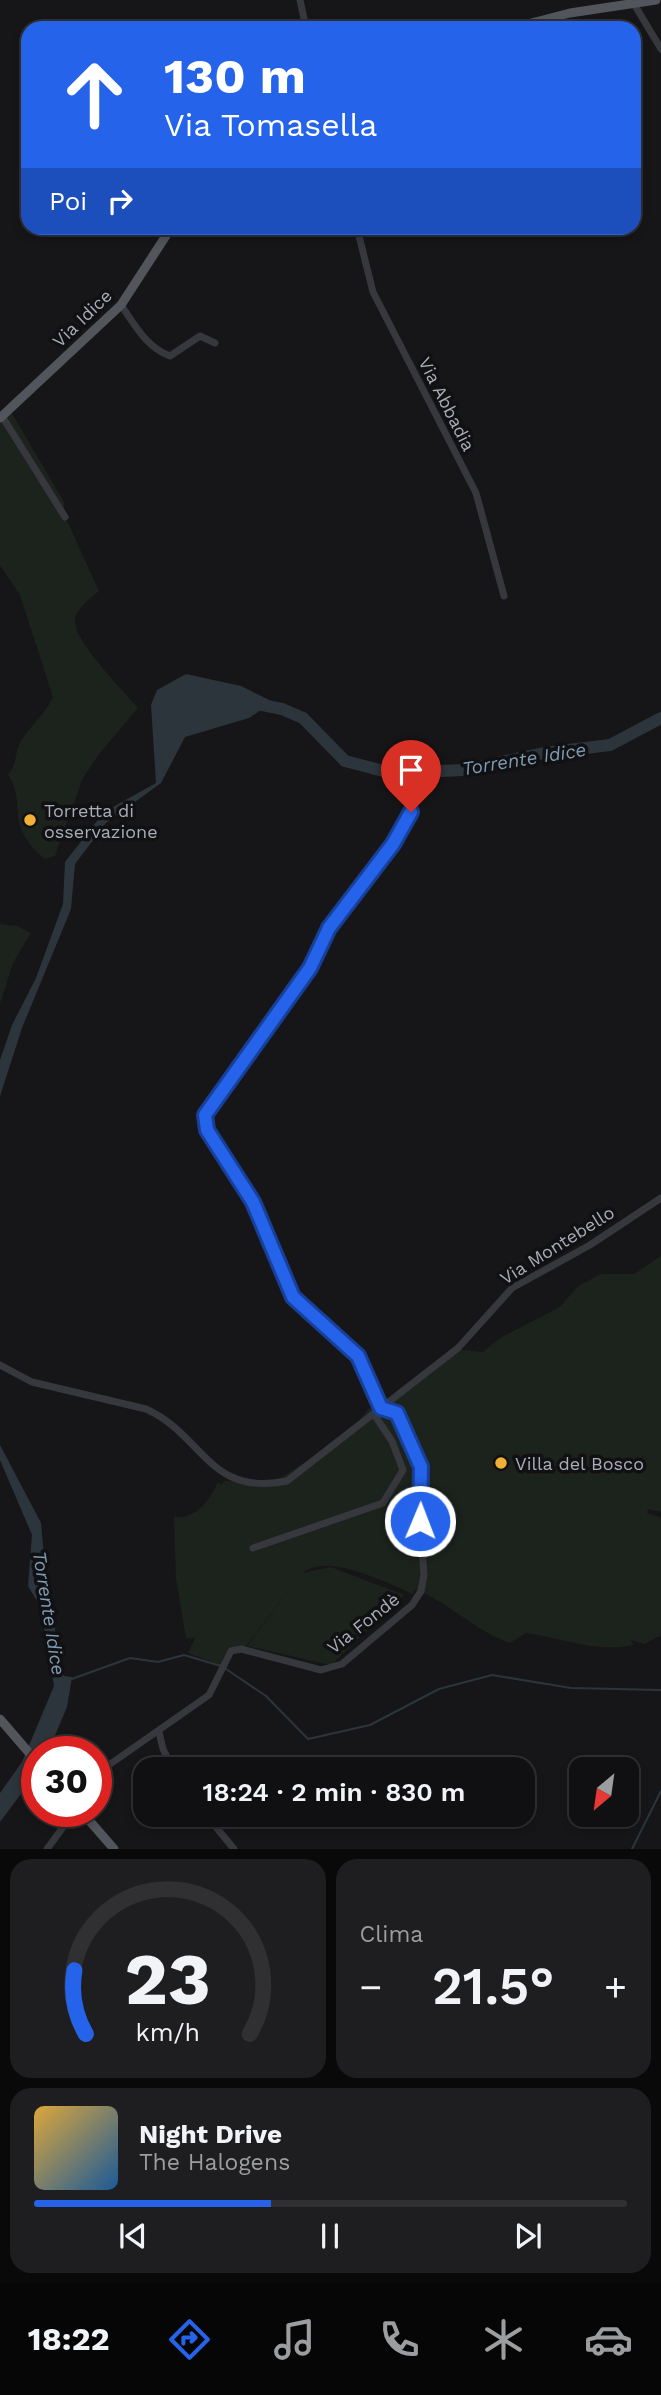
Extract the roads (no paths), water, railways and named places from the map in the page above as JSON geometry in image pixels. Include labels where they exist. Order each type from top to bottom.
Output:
[{"type":"main road","points":[[539,21],[570,13],[656,0]]},
{"type":"main road","name":"Via Idice","points":[[1,417],[121,305],[166,235]]},
{"type":"main road","points":[[0,1718],[21,1743]]},
{"type":"main road","points":[[94,1827],[114,1849]]},
{"type":"street","points":[[300,0],[304,21]]},
{"type":"street","points":[[634,4],[661,49]]},
{"type":"street","name":"Via Abbadia","points":[[359,235],[373,292],[476,493],[504,596]]},
{"type":"street","points":[[121,305],[152,347],[170,356],[200,336],[215,343]]},
{"type":"street","points":[[1,417],[65,517]]},
{"type":"street","points":[[381,1408],[358,1356],[293,1297],[253,1202],[207,1130],[205,1115],[310,968],[329,928],[393,844],[411,812]]},
{"type":"street","name":"Via Montebello","points":[[0,1365],[32,1382],[146,1409],[177,1429],[214,1469],[233,1479],[270,1485],[287,1481],[375,1416],[381,1408],[458,1348],[512,1288],[590,1245],[661,1198]]},
{"type":"street","name":"Via Fondè","points":[[112,1763],[209,1695],[231,1651],[241,1649],[321,1670],[342,1664],[412,1605],[421,1591],[424,1575],[420,1521],[421,1467],[397,1413],[381,1408]]},
{"type":"street","points":[[253,1548],[383,1503],[403,1470],[392,1441],[375,1416]]},
{"type":"street","points":[[159,1732],[167,1757]]},
{"type":"street","points":[[47,1849],[63,1827]]},
{"type":"street","points":[[216,1827],[234,1849]]},
{"type":"water","points":[[186,674],[241,686],[273,702],[249,718],[185,737],[161,783],[106,823],[75,864],[71,909],[22,1028],[0,1096],[0,1060],[12,1025],[36,978],[63,904],[65,862],[104,812],[156,783],[151,705],[157,690]]},
{"type":"water","points":[[0,1445],[41,1523],[47,1589],[64,1676],[72,1677],[67,1707],[55,1736],[33,1736],[54,1686],[41,1608],[28,1586],[32,1535],[0,1460]]},
{"type":"water","points":[[21,1763],[21,1794],[0,1822],[0,1793]]},
{"type":"waterway","name":"Torrente Idice","points":[[252,703],[282,709],[303,718],[345,761],[391,773],[463,770],[544,753],[610,745],[661,718]]},
{"type":"waterway","points":[[69,1680],[130,1658],[158,1662],[184,1655],[221,1666]]},
{"type":"waterway","points":[[226,1669],[266,1696],[308,1739],[370,1725],[439,1689],[492,1675],[571,1688],[661,1690]]},
{"type":"waterway","points":[[632,1849],[661,1791]]},
{"type":"place","name":"Torretta di osservazione","points":[[30,820]]},
{"type":"place","name":"Villa del Bosco","points":[[501,1463]]}]
